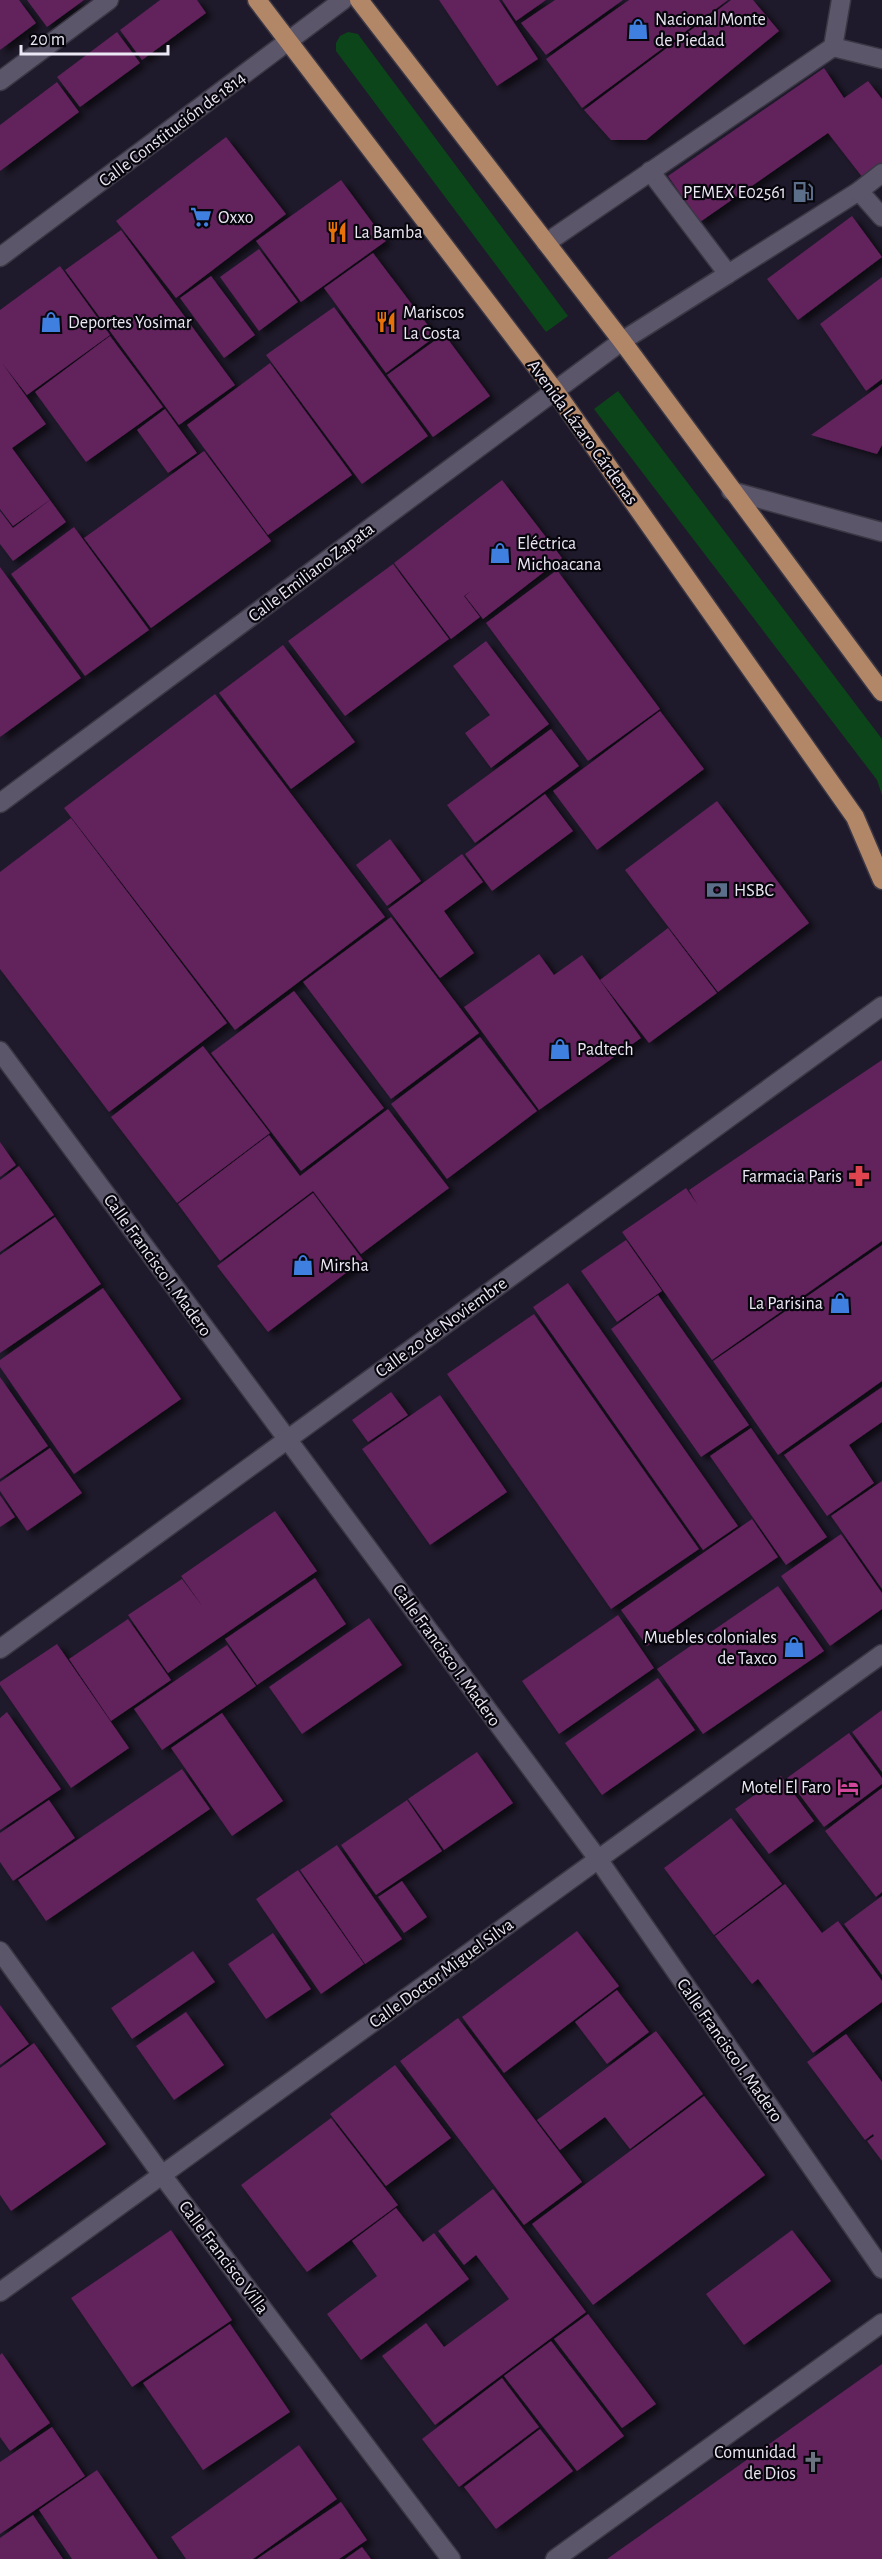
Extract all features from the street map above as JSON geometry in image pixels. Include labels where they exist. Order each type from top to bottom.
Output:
[{"type":"main road","name":"Avenida Lázaro Cárdenas","points":[[257,0],[555,391],[855,817],[882,880]]},
{"type":"main road","points":[[359,0],[622,341],[882,692]]},
{"type":"street","points":[[0,81],[109,0]]},
{"type":"street","name":"Calle Constitución de 1814","points":[[0,257],[343,0]]},
{"type":"street","points":[[546,243],[833,47],[841,0]]},
{"type":"street","points":[[833,47],[882,59]]},
{"type":"street","points":[[650,171],[728,274]]},
{"type":"street","name":"Calle Emiliano Zapata","points":[[0,803],[622,341],[859,191],[882,173]]},
{"type":"street","points":[[859,191],[882,217]]},
{"type":"street","points":[[731,490],[882,532]]},
{"type":"street","name":"Calle 20 de Noviembre","points":[[0,1648],[882,1006]]},
{"type":"street","name":"Calle Francisco I. Madero","points":[[0,1051],[598,1859],[882,2269]]},
{"type":"street","name":"Calle Doctor Miguel Silva","points":[[0,2292],[882,1653]]},
{"type":"street","name":"Calle Francisco Villa","points":[[0,1952],[162,2175],[451,2559]]},
{"type":"street","points":[[555,2559],[882,2323]]},
{"type":"green space","points":[[348,32],[358,34],[568,316],[546,332],[336,51],[336,43],[340,36]]},
{"type":"green space","points":[[618,391],[882,739],[882,795],[877,780],[594,409]]},
{"type":"building","points":[[0,0],[19,0],[36,23],[0,50]]},
{"type":"building","points":[[27,0],[84,0],[47,27]]},
{"type":"building","points":[[160,0],[197,0],[206,13],[142,60],[120,30]]},
{"type":"building","points":[[439,0],[499,0],[538,59],[497,86]]},
{"type":"building","points":[[502,0],[546,0],[516,21]]},
{"type":"building","points":[[555,0],[623,0],[546,55],[521,23]]},
{"type":"building","name":"Nacional Monte de Piedad","points":[[629,0],[728,0],[582,108],[546,59]]},
{"type":"building","points":[[731,0],[753,0],[779,31],[646,140],[611,140],[584,110]]},
{"type":"building","points":[[117,32],[140,63],[80,107],[57,77]]},
{"type":"building","points":[[824,68],[844,98],[868,81],[882,99],[882,164],[863,178],[828,133],[700,222],[668,176]]},
{"type":"building","points":[[57,82],[79,112],[0,171],[0,125]]},
{"type":"building","name":"Oxxo","points":[[226,137],[286,214],[176,298],[116,221]]},
{"type":"building","points":[[341,180],[386,241],[301,302],[256,241]]},
{"type":"building","points":[[852,216],[882,257],[798,320],[767,279]]},
{"type":"building","points":[[121,230],[235,385],[179,425],[65,270]]},
{"type":"building","points":[[259,249],[298,302],[259,331],[220,277]]},
{"type":"building","points":[[373,253],[436,336],[386,373],[324,288]]},
{"type":"building","name":"Deportes Yosimar","points":[[60,266],[110,335],[27,395],[2,363],[46,424],[12,448],[50,500],[13,526],[0,509],[0,310]]},
{"type":"building","points":[[211,276],[255,335],[224,358],[180,298]]},
{"type":"building","points":[[882,277],[882,379],[866,391],[820,324]]},
{"type":"building","points":[[334,307],[428,436],[362,484],[266,355]]},
{"type":"building","points":[[444,334],[490,396],[433,437],[387,375]]},
{"type":"building","points":[[110,336],[163,407],[86,462],[35,392]]},
{"type":"building","points":[[270,363],[352,475],[268,535],[187,425]]},
{"type":"building","points":[[882,384],[882,445],[877,454],[811,435]]},
{"type":"building","points":[[165,409],[197,453],[168,473],[137,430]]},
{"type":"building","points":[[204,451],[271,541],[151,628],[84,538]]},
{"type":"building","points":[[502,480],[562,558],[483,619],[465,596],[471,591],[464,596],[480,617],[451,639],[394,563]]},
{"type":"building","points":[[50,500],[66,522],[13,561],[0,544],[0,511],[13,528]]},
{"type":"building","points":[[74,527],[149,630],[85,676],[11,574]]},
{"type":"building","points":[[393,564],[449,639],[345,716],[288,641]]},
{"type":"building","points":[[0,567],[81,678],[0,737]]},
{"type":"building","points":[[557,570],[660,709],[588,761],[486,623]]},
{"type":"building","points":[[486,641],[549,724],[491,768],[465,733],[490,715],[453,666]]},
{"type":"building","points":[[283,645],[355,742],[291,789],[219,693]]},
{"type":"building","points":[[215,694],[385,917],[235,1030],[64,808]]},
{"type":"building","points":[[660,711],[704,769],[597,850],[553,791]]},
{"type":"building","points":[[551,729],[579,766],[475,843],[447,805]]},
{"type":"building","points":[[545,794],[573,831],[492,891],[465,854]]},
{"type":"building","points":[[717,801],[809,923],[718,992],[625,870]]},
{"type":"building","points":[[71,818],[227,1023],[109,1112],[0,969],[0,872]]},
{"type":"building","points":[[390,839],[421,881],[387,906],[356,865]]},
{"type":"building","points":[[462,854],[483,882],[444,911],[474,953],[440,978],[388,909]]},
{"type":"building","points":[[391,917],[479,1033],[391,1099],[303,982]]},
{"type":"building","points":[[668,928],[717,993],[649,1043],[600,980]]},
{"type":"building","points":[[539,954],[554,975],[582,955],[641,1038],[539,1110],[464,1007]]},
{"type":"building","points":[[294,991],[384,1108],[301,1171],[211,1053]]},
{"type":"building","points":[[480,1037],[537,1111],[447,1179],[391,1104]]},
{"type":"building","points":[[203,1046],[270,1133],[177,1203],[111,1117]]},
{"type":"building","name":"Farmacia Paris","points":[[882,1060],[882,1241],[712,1360],[622,1232],[686,1188],[697,1204],[689,1190]]},
{"type":"building","points":[[388,1109],[449,1188],[361,1254],[313,1191],[220,1261],[178,1204],[269,1135],[300,1176]]},
{"type":"building","points":[[0,1142],[16,1165],[0,1177]]},
{"type":"building","points":[[19,1166],[54,1215],[0,1252],[0,1180]]},
{"type":"building","points":[[313,1193],[363,1260],[268,1332],[217,1266]]},
{"type":"building","points":[[55,1217],[101,1284],[0,1353],[0,1255]]},
{"type":"building","points":[[626,1240],[662,1291],[617,1322],[581,1271]]},
{"type":"building","name":"La Parisina","points":[[882,1245],[882,1381],[778,1455],[713,1361]]},
{"type":"building","points":[[568,1283],[738,1526],[703,1550],[533,1307]]},
{"type":"building","points":[[103,1288],[181,1399],[74,1474],[0,1367],[0,1360]]},
{"type":"building","points":[[658,1295],[749,1425],[701,1457],[611,1329]]},
{"type":"building","points":[[534,1314],[699,1549],[611,1609],[447,1374]]},
{"type":"building","points":[[0,1377],[48,1446],[0,1479]]},
{"type":"building","points":[[882,1387],[882,1422],[849,1445],[874,1483],[827,1516],[784,1455]]},
{"type":"building","points":[[391,1392],[408,1415],[368,1442],[352,1420]]},
{"type":"building","points":[[440,1395],[507,1492],[430,1545],[362,1449]]},
{"type":"building","points":[[751,1428],[827,1537],[786,1565],[710,1456]]},
{"type":"building","points":[[50,1448],[82,1493],[27,1531],[0,1491],[0,1482]]},
{"type":"building","points":[[882,1481],[882,1589],[831,1516]]},
{"type":"building","points":[[0,1495],[15,1517],[0,1527]]},
{"type":"building","points":[[275,1511],[317,1571],[168,1673],[128,1615],[182,1579],[203,1607],[181,1576]]},
{"type":"building","points":[[752,1519],[778,1557],[647,1646],[621,1610]]},
{"type":"building","points":[[841,1534],[882,1593],[882,1609],[830,1646],[781,1576]]},
{"type":"building","points":[[315,1578],[346,1624],[257,1685],[225,1639]]},
{"type":"building","points":[[778,1586],[824,1651],[703,1734],[657,1669]]},
{"type":"building","points":[[618,1615],[654,1668],[559,1734],[522,1681]]},
{"type":"building","points":[[369,1618],[402,1665],[302,1734],[269,1687]]},
{"type":"building","points":[[128,1619],[171,1680],[111,1721],[69,1659]]},
{"type":"building","points":[[57,1644],[129,1748],[71,1788],[0,1685],[0,1682]]},
{"type":"building","points":[[227,1645],[256,1686],[162,1750],[134,1709]]},
{"type":"building","points":[[658,1678],[695,1730],[602,1795],[565,1743]]},
{"type":"building","points":[[882,1710],[882,1772],[852,1732]]},
{"type":"building","points":[[7,1712],[61,1789],[0,1830],[0,1718]]},
{"type":"building","points":[[222,1713],[283,1801],[232,1836],[171,1748]]},
{"type":"building","points":[[849,1733],[882,1778],[882,1784],[824,1827],[787,1778]]},
{"type":"building","points":[[477,1752],[513,1803],[444,1850],[408,1799]]},
{"type":"building","points":[[182,1769],[210,1809],[46,1921],[18,1880]]},
{"type":"building","points":[[781,1776],[814,1821],[769,1854],[735,1809]]},
{"type":"building","points":[[882,1788],[882,1892],[876,1897],[825,1831]]},
{"type":"building","points":[[49,1800],[75,1838],[13,1881],[0,1862],[0,1833]]},
{"type":"building","points":[[407,1800],[442,1851],[376,1895],[341,1845]]},
{"type":"building","points":[[731,1818],[782,1884],[714,1935],[664,1868]]},
{"type":"building","points":[[337,1845],[402,1939],[365,1964],[300,1870]]},
{"type":"building","points":[[298,1870],[364,1964],[321,1994],[256,1899]]},
{"type":"building","points":[[402,1881],[427,1917],[404,1933],[378,1897]]},
{"type":"building","points":[[785,1884],[822,1933],[838,1921],[882,1981],[882,2002],[813,2053],[758,1979],[752,1984],[715,1936]]},
{"type":"building","points":[[882,1896],[882,1975],[844,1924]]},
{"type":"building","points":[[577,1931],[619,1986],[504,2073],[462,2017]]},
{"type":"building","points":[[273,1933],[311,1989],[266,2019],[228,1964]]},
{"type":"building","points":[[193,1951],[215,1982],[132,2039],[111,2008]]},
{"type":"building","points":[[617,1990],[649,2032],[607,2064],[575,2022]]},
{"type":"building","points":[[0,2005],[29,2044],[0,2065]]},
{"type":"building","points":[[186,2012],[224,2065],[174,2100],[136,2046]]},
{"type":"building","points":[[458,2018],[582,2182],[524,2225],[400,2061]]},
{"type":"building","points":[[656,2031],[703,2094],[630,2149],[605,2117],[560,2150],[537,2120]]},
{"type":"building","points":[[846,2034],[882,2082],[882,2161],[867,2141],[874,2136],[873,2134],[865,2140],[807,2062]]},
{"type":"building","points":[[34,2043],[106,2144],[11,2211],[0,2195],[0,2068]]},
{"type":"building","points":[[395,2065],[451,2138],[386,2186],[330,2114]]},
{"type":"building","points":[[704,2096],[765,2175],[593,2305],[532,2224]]},
{"type":"building","points":[[331,2118],[398,2205],[307,2272],[241,2185]]},
{"type":"building","points":[[493,2189],[586,2312],[435,2425],[382,2356],[426,2323],[444,2347],[509,2299],[476,2255],[464,2265],[438,2231]]},
{"type":"building","points":[[396,2208],[423,2242],[434,2233],[469,2279],[361,2360],[327,2314],[377,2276],[352,2241]]},
{"type":"building","points":[[171,2230],[232,2320],[132,2387],[71,2298]]},
{"type":"building","points":[[792,2230],[831,2281],[744,2345],[706,2294]]},
{"type":"building","points":[[588,2314],[656,2404],[622,2428],[554,2339]]},
{"type":"building","points":[[230,2324],[290,2412],[203,2470],[143,2383]]},
{"type":"building","points":[[551,2341],[624,2436],[577,2471],[504,2376]]},
{"type":"building","points":[[2,2353],[50,2423],[10,2451],[0,2437],[0,2355]]},
{"type":"building","name":"Comunidad de Dios","points":[[882,2364],[882,2559],[607,2559]]},
{"type":"building","points":[[502,2378],[539,2427],[459,2487],[422,2439]]},
{"type":"building","points":[[52,2427],[85,2476],[0,2534],[0,2462]]},
{"type":"building","points":[[540,2429],[573,2471],[496,2529],[464,2487]]},
{"type":"building","points":[[299,2445],[337,2499],[253,2559],[186,2559],[171,2537]]},
{"type":"building","points":[[97,2470],[158,2559],[72,2559],[39,2510]]},
{"type":"building","points":[[341,2502],[367,2540],[339,2559],[257,2559]]},
{"type":"building","points":[[33,2515],[63,2559],[0,2559],[0,2538]]},
{"type":"building","points":[[362,2547],[371,2559],[345,2559]]},
{"type":"place","name":"Nacional Monte de Piedad","points":[[638,29]]},
{"type":"place","name":"PEMEX E02561","points":[[803,192]]},
{"type":"place","name":"Oxxo","points":[[201,217]]},
{"type":"place","name":"La Bamba","points":[[337,232]]},
{"type":"place","name":"Deportes Yosimar","points":[[51,322]]},
{"type":"place","name":"Mariscos La Costa","points":[[386,322]]},
{"type":"place","name":"Eléctrica Michoacana","points":[[500,553]]},
{"type":"place","name":"HSBC","points":[[717,890]]},
{"type":"place","name":"Padtech","points":[[560,1049]]},
{"type":"place","name":"Farmacia Paris","points":[[859,1176]]},
{"type":"place","name":"Mirsha","points":[[303,1265]]},
{"type":"place","name":"La Parisina","points":[[840,1303]]},
{"type":"place","name":"Muebles coloniales de Taxco","points":[[794,1647]]},
{"type":"place","name":"Motel El Faro","points":[[848,1787]]},
{"type":"place","name":"Comunidad de Dios","points":[[813,2462]]}]
